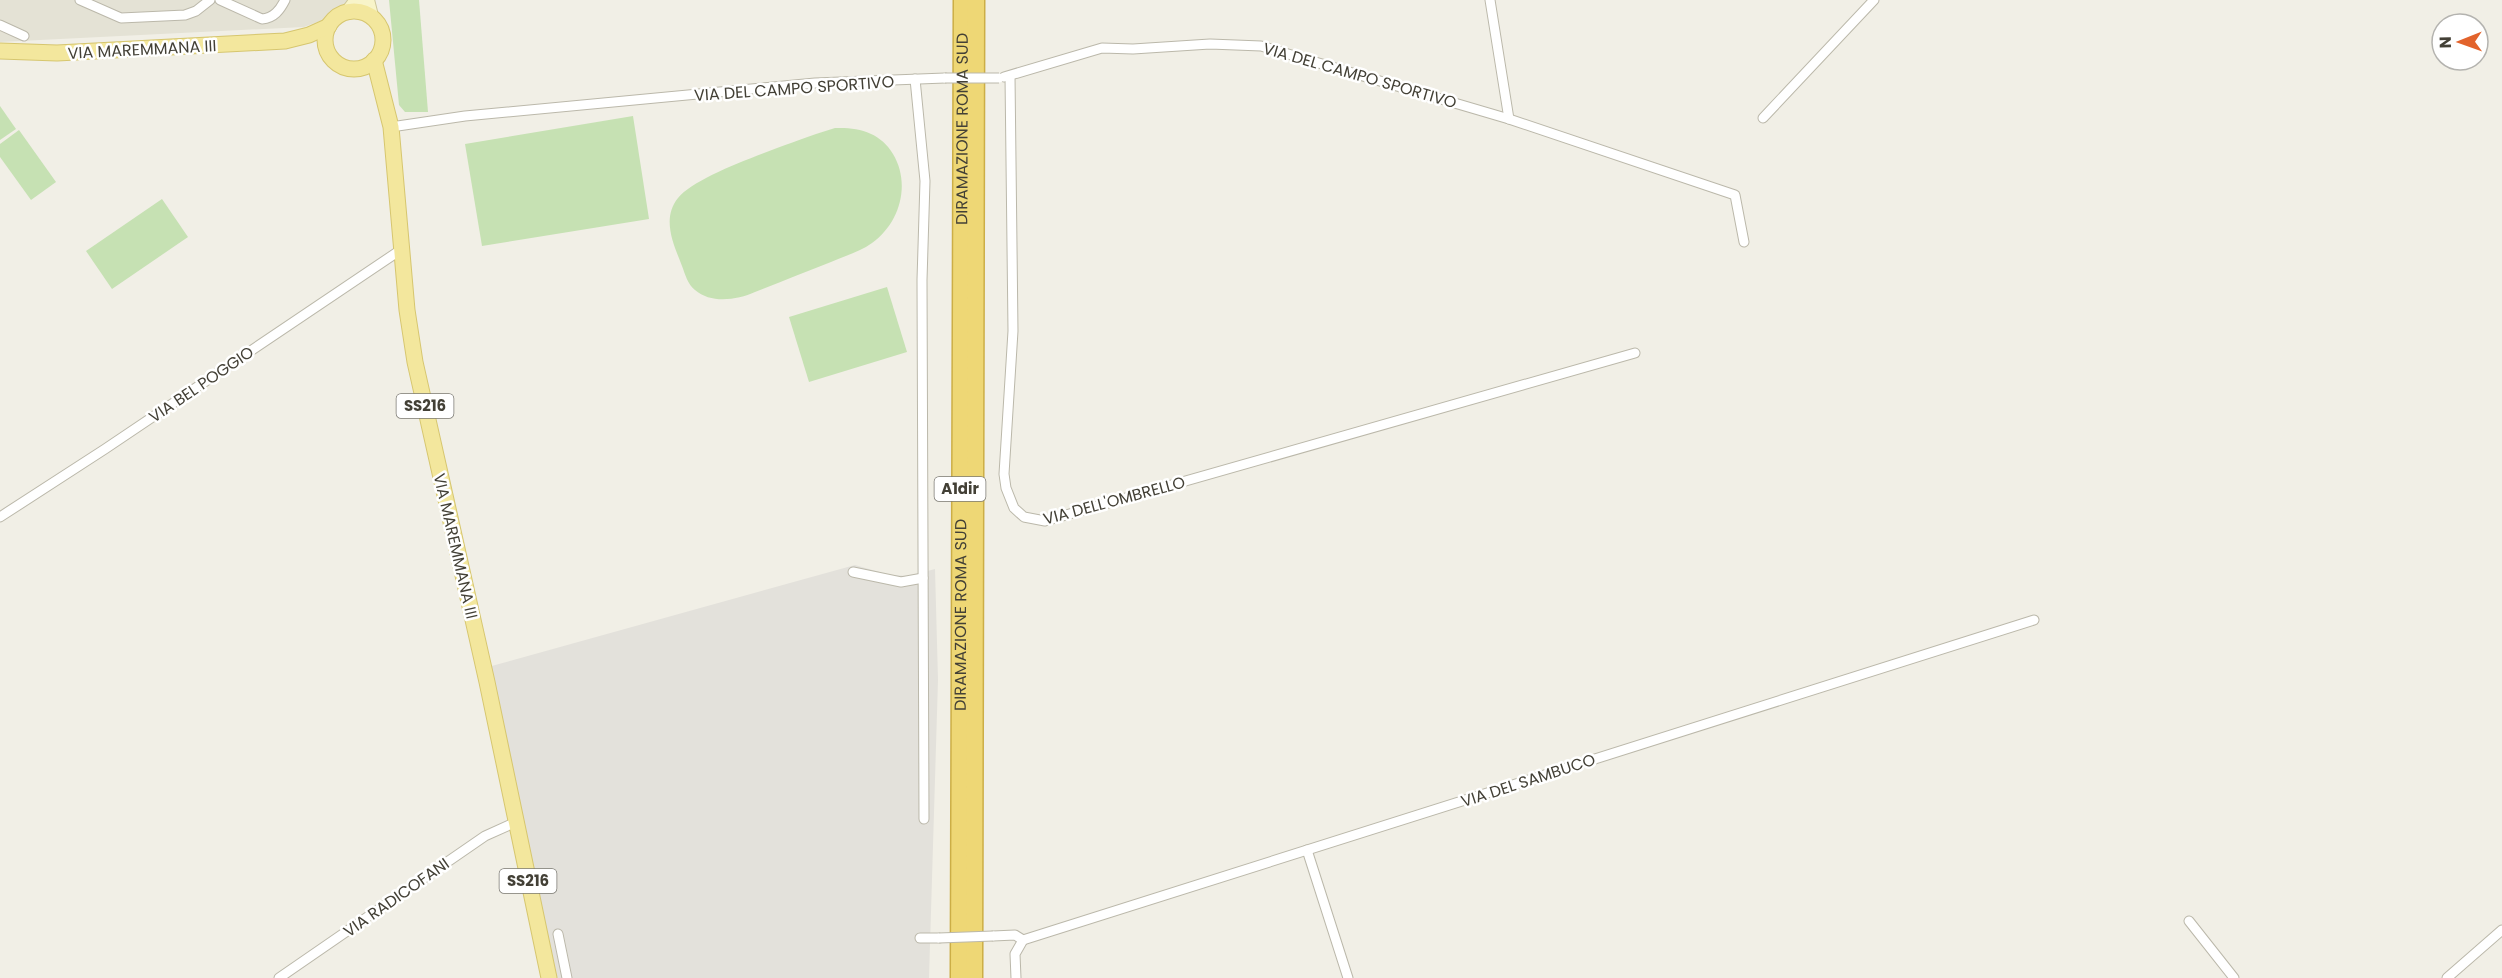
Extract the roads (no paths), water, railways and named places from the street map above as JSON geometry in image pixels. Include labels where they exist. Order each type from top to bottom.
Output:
[{"type":"highway","name":"DIRAMAZIONE ROMA SUD","points":[[959,978],[962,0]]},
{"type":"highway","name":"DIRAMAZIONE ROMA SUD","points":[[974,978],[976,0]]},
{"type":"main road","name":"VIA MAREMMANA III","points":[[0,51],[57,53],[285,42],[329,26],[334,19],[352,6],[370,16]]},
{"type":"main road","points":[[353,68],[364,66],[374,60],[382,42],[382,32],[370,16]]},
{"type":"main road","points":[[329,26],[325,40],[329,54]]},
{"type":"main road","name":"VIA MAREMMANA III","points":[[285,42],[311,47],[329,54],[339,64],[353,68],[371,84],[388,111]]},
{"type":"main road","name":"VIA MAREMMANA III","points":[[374,60],[391,127],[408,310],[417,371],[549,978]]},
{"type":"street","points":[[80,0],[95,3],[121,18],[179,16],[196,11],[210,0]]},
{"type":"street","points":[[220,0],[262,19],[270,18],[285,0]]},
{"type":"street","points":[[367,0],[370,16]]},
{"type":"street","points":[[1490,0],[1509,119]]},
{"type":"street","points":[[1763,118],[1874,0]]},
{"type":"street","points":[[0,25],[24,36]]},
{"type":"street","name":"VIA DEL CAMPO SPORTIVO","points":[[391,127],[465,117],[814,83],[999,78],[1102,48],[1244,44],[1308,58],[1509,119],[1735,195],[1744,242]]},
{"type":"street","name":"VIA DELL'OMBRELLO","points":[[1010,76],[1013,331],[1004,474],[1009,499],[1024,517],[1046,520],[1635,353]]},
{"type":"street","points":[[915,79],[925,181],[922,280],[924,819]]},
{"type":"street","name":"VIA BEL POGGIO","points":[[3,515],[402,249]]},
{"type":"street","points":[[0,504],[3,515]]},
{"type":"street","points":[[854,572],[901,582],[923,579]]},
{"type":"street","name":"VIA DEL SAMBUCO","points":[[1023,940],[2034,620]]},
{"type":"street","name":"VIA RADICOFANI","points":[[279,978],[485,836],[516,822]]},
{"type":"street","points":[[1307,850],[1348,978]]},
{"type":"street","points":[[2189,921],[2234,978]]},
{"type":"street","points":[[2447,978],[2502,930]]},
{"type":"street","points":[[558,934],[567,978]]},
{"type":"street","points":[[920,938],[1015,935],[1023,940],[1015,954],[1016,978]]}]
